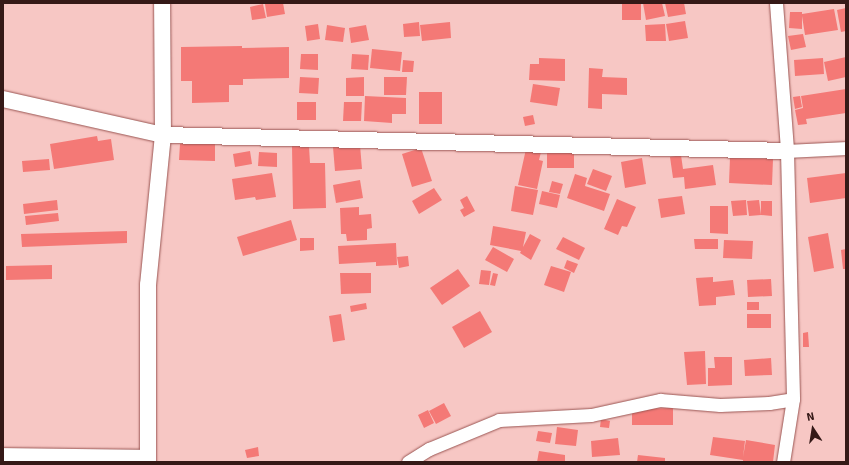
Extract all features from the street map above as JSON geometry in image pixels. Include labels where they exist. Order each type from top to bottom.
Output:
[{"type":"street","points":[[3,454],[148,459],[148,285],[163,135],[162,3]]},
{"type":"street","points":[[776,3],[787,151],[793,399],[783,462]]},
{"type":"street","points":[[3,99],[163,135],[787,151],[846,148]]},
{"type":"street","points":[[408,462],[429,449],[499,420],[591,415],[660,400],[720,405],[769,403],[793,399]]},
{"type":"building","points":[[283,3],[285,14],[267,17],[265,4]]},
{"type":"building","points":[[622,3],[641,3],[641,20],[622,20]]},
{"type":"building","points":[[643,3],[662,3],[665,16],[646,20]]},
{"type":"building","points":[[665,3],[684,3],[686,14],[668,17]]},
{"type":"building","points":[[263,4],[266,18],[252,20],[250,7]]},
{"type":"building","points":[[846,8],[846,31],[841,32],[837,10]]},
{"type":"building","points":[[834,9],[838,30],[805,35],[802,16],[802,29],[789,28],[790,12],[802,12],[802,14]]},
{"type":"building","points":[[685,21],[688,38],[669,41],[666,24]]},
{"type":"building","points":[[419,22],[420,36],[404,37],[403,24]]},
{"type":"building","points":[[450,22],[451,38],[422,41],[420,25]]},
{"type":"building","points":[[318,24],[320,39],[307,41],[305,26]]},
{"type":"building","points":[[665,24],[666,41],[646,41],[645,25]]},
{"type":"building","points":[[327,25],[345,28],[343,42],[325,40]]},
{"type":"building","points":[[366,25],[369,40],[351,43],[349,28]]},
{"type":"building","points":[[803,34],[806,47],[791,50],[788,36]]},
{"type":"building","points":[[242,46],[242,48],[289,47],[289,78],[243,79],[243,85],[229,85],[229,102],[192,103],[192,81],[181,81],[181,47]]},
{"type":"building","points":[[372,49],[402,52],[400,71],[370,68]]},
{"type":"building","points":[[301,54],[318,54],[318,70],[300,69]]},
{"type":"building","points":[[352,54],[369,55],[368,70],[351,69]]},
{"type":"building","points":[[846,57],[846,77],[828,81],[824,62]]},
{"type":"building","points":[[539,58],[565,59],[565,81],[529,80],[530,64],[539,64]]},
{"type":"building","points":[[823,58],[824,74],[795,76],[794,60]]},
{"type":"building","points":[[403,60],[414,61],[413,72],[402,72]]},
{"type":"building","points":[[589,68],[603,69],[602,77],[627,78],[627,95],[602,94],[602,109],[588,108]]},
{"type":"building","points":[[300,77],[319,78],[318,94],[299,93]]},
{"type":"building","points":[[364,77],[364,96],[346,96],[346,78]]},
{"type":"building","points":[[384,77],[407,77],[406,95],[384,95]]},
{"type":"building","points":[[533,84],[560,88],[557,106],[530,102]]},
{"type":"building","points":[[846,89],[846,113],[806,119],[807,124],[798,125],[795,110],[803,108],[801,96]]},
{"type":"building","points":[[419,92],[442,92],[442,124],[419,124]]},
{"type":"building","points":[[365,96],[406,98],[406,114],[392,114],[392,123],[364,121]]},
{"type":"building","points":[[800,96],[802,107],[795,109],[793,97]]},
{"type":"building","points":[[297,102],[316,102],[316,120],[297,120]]},
{"type":"building","points":[[344,102],[362,102],[361,121],[343,121]]},
{"type":"building","points":[[533,115],[535,124],[525,126],[523,117]]},
{"type":"building","points":[[97,136],[98,141],[111,139],[114,160],[54,169],[50,144]]},
{"type":"building","points":[[180,144],[215,144],[215,161],[179,160]]},
{"type":"building","points":[[360,145],[362,169],[335,171],[333,147]]},
{"type":"building","points":[[292,146],[309,146],[310,163],[325,163],[326,208],[293,209]]},
{"type":"building","points":[[421,148],[432,181],[412,187],[402,154]]},
{"type":"building","points":[[526,149],[541,152],[539,160],[543,161],[537,189],[518,185]]},
{"type":"building","points":[[250,151],[252,164],[235,167],[233,154]]},
{"type":"building","points":[[259,152],[277,153],[277,167],[258,166]]},
{"type":"building","points":[[547,153],[574,153],[574,168],[547,168]]},
{"type":"building","points":[[681,155],[683,169],[713,165],[716,185],[685,189],[684,177],[673,178],[670,157]]},
{"type":"building","points":[[642,158],[646,184],[625,188],[621,162]]},
{"type":"building","points":[[730,158],[773,159],[772,185],[729,183]]},
{"type":"building","points":[[49,159],[50,170],[23,172],[22,161]]},
{"type":"building","points":[[593,169],[612,176],[606,191],[587,184]]},
{"type":"building","points":[[272,173],[276,197],[256,200],[255,197],[235,200],[232,179]]},
{"type":"building","points":[[846,173],[846,198],[810,203],[807,178]]},
{"type":"building","points":[[575,174],[587,178],[585,186],[610,194],[604,211],[567,198]]},
{"type":"building","points":[[360,180],[363,198],[336,203],[333,185]]},
{"type":"building","points":[[552,181],[563,184],[560,194],[549,192]]},
{"type":"building","points":[[515,186],[538,190],[533,215],[511,211]]},
{"type":"building","points":[[434,188],[442,200],[419,214],[412,201]]},
{"type":"building","points":[[542,191],[560,195],[557,208],[539,204]]},
{"type":"building","points":[[467,196],[475,211],[464,217],[460,210],[464,208],[460,200]]},
{"type":"building","points":[[682,196],[685,214],[661,218],[658,199]]},
{"type":"building","points":[[617,199],[636,207],[627,227],[622,226],[618,235],[604,229]]},
{"type":"building","points":[[57,200],[58,210],[24,214],[23,204]]},
{"type":"building","points":[[746,200],[747,215],[733,216],[731,201]]},
{"type":"building","points":[[759,200],[761,215],[749,216],[747,201]]},
{"type":"building","points":[[761,201],[772,201],[772,216],[761,215]]},
{"type":"building","points":[[710,206],[728,206],[728,234],[710,233]]},
{"type":"building","points":[[359,207],[359,215],[371,214],[372,228],[367,229],[367,240],[347,241],[346,234],[341,234],[340,208]]},
{"type":"building","points":[[58,213],[59,221],[26,225],[25,216]]},
{"type":"building","points":[[291,220],[297,240],[243,256],[237,237]]},
{"type":"building","points":[[493,226],[526,232],[523,247],[530,234],[541,240],[531,260],[520,253],[521,251],[490,245]]},
{"type":"building","points":[[127,231],[127,243],[22,247],[21,234]]},
{"type":"building","points":[[828,233],[834,268],[814,272],[808,237]]},
{"type":"building","points":[[563,237],[585,248],[579,260],[556,249]]},
{"type":"building","points":[[300,238],[314,238],[314,250],[300,251]]},
{"type":"building","points":[[694,239],[718,239],[718,249],[695,249]]},
{"type":"building","points":[[724,240],[753,241],[752,259],[723,258]]},
{"type":"building","points":[[396,243],[397,265],[376,266],[376,262],[339,264],[338,246]]},
{"type":"building","points":[[493,247],[514,259],[507,272],[485,260]]},
{"type":"building","points":[[846,249],[846,269],[843,269],[841,250]]},
{"type":"building","points":[[408,256],[409,266],[399,268],[397,257]]},
{"type":"building","points":[[567,260],[578,264],[574,273],[564,268]]},
{"type":"building","points":[[52,265],[52,279],[6,280],[6,266]]},
{"type":"building","points":[[551,266],[571,272],[564,292],[544,285]]},
{"type":"building","points":[[458,269],[470,286],[442,305],[430,288]]},
{"type":"building","points":[[481,270],[491,271],[489,285],[479,284]]},
{"type":"building","points":[[340,273],[371,273],[371,293],[341,294]]},
{"type":"building","points":[[493,273],[498,274],[495,286],[490,285]]},
{"type":"building","points":[[713,277],[713,282],[733,280],[735,295],[716,297],[716,305],[699,306],[696,278]]},
{"type":"building","points":[[771,279],[772,296],[748,297],[747,280]]},
{"type":"building","points":[[747,302],[759,302],[759,310],[747,310]]},
{"type":"building","points":[[366,303],[367,309],[351,312],[350,306]]},
{"type":"building","points":[[480,311],[492,332],[464,348],[452,327]]},
{"type":"building","points":[[341,314],[345,340],[333,342],[329,316]]},
{"type":"building","points":[[747,314],[771,314],[771,328],[747,328]]},
{"type":"building","points":[[808,332],[809,347],[803,347],[803,333]]},
{"type":"building","points":[[705,351],[706,384],[687,385],[684,352]]},
{"type":"building","points":[[714,357],[732,357],[732,385],[708,386],[708,368],[715,368]]},
{"type":"building","points":[[771,358],[772,375],[745,376],[744,360]]},
{"type":"building","points":[[444,403],[451,416],[436,424],[429,411]]},
{"type":"building","points":[[673,408],[673,425],[632,425],[632,409]]},
{"type":"building","points":[[428,410],[434,423],[424,428],[418,415]]},
{"type":"building","points":[[601,419],[610,421],[609,428],[600,427]]},
{"type":"building","points":[[557,427],[578,430],[576,446],[555,444]]},
{"type":"building","points":[[538,431],[552,433],[550,443],[536,441]]},
{"type":"building","points":[[713,437],[745,441],[743,457],[746,440],[775,445],[773,462],[743,462],[743,460],[710,455]]},
{"type":"building","points":[[618,438],[620,455],[592,457],[591,441]]},
{"type":"building","points":[[258,447],[259,456],[247,458],[245,450]]},
{"type":"building","points":[[539,451],[565,455],[565,462],[537,462]]},
{"type":"building","points":[[638,455],[665,458],[665,462],[637,462]]}]
